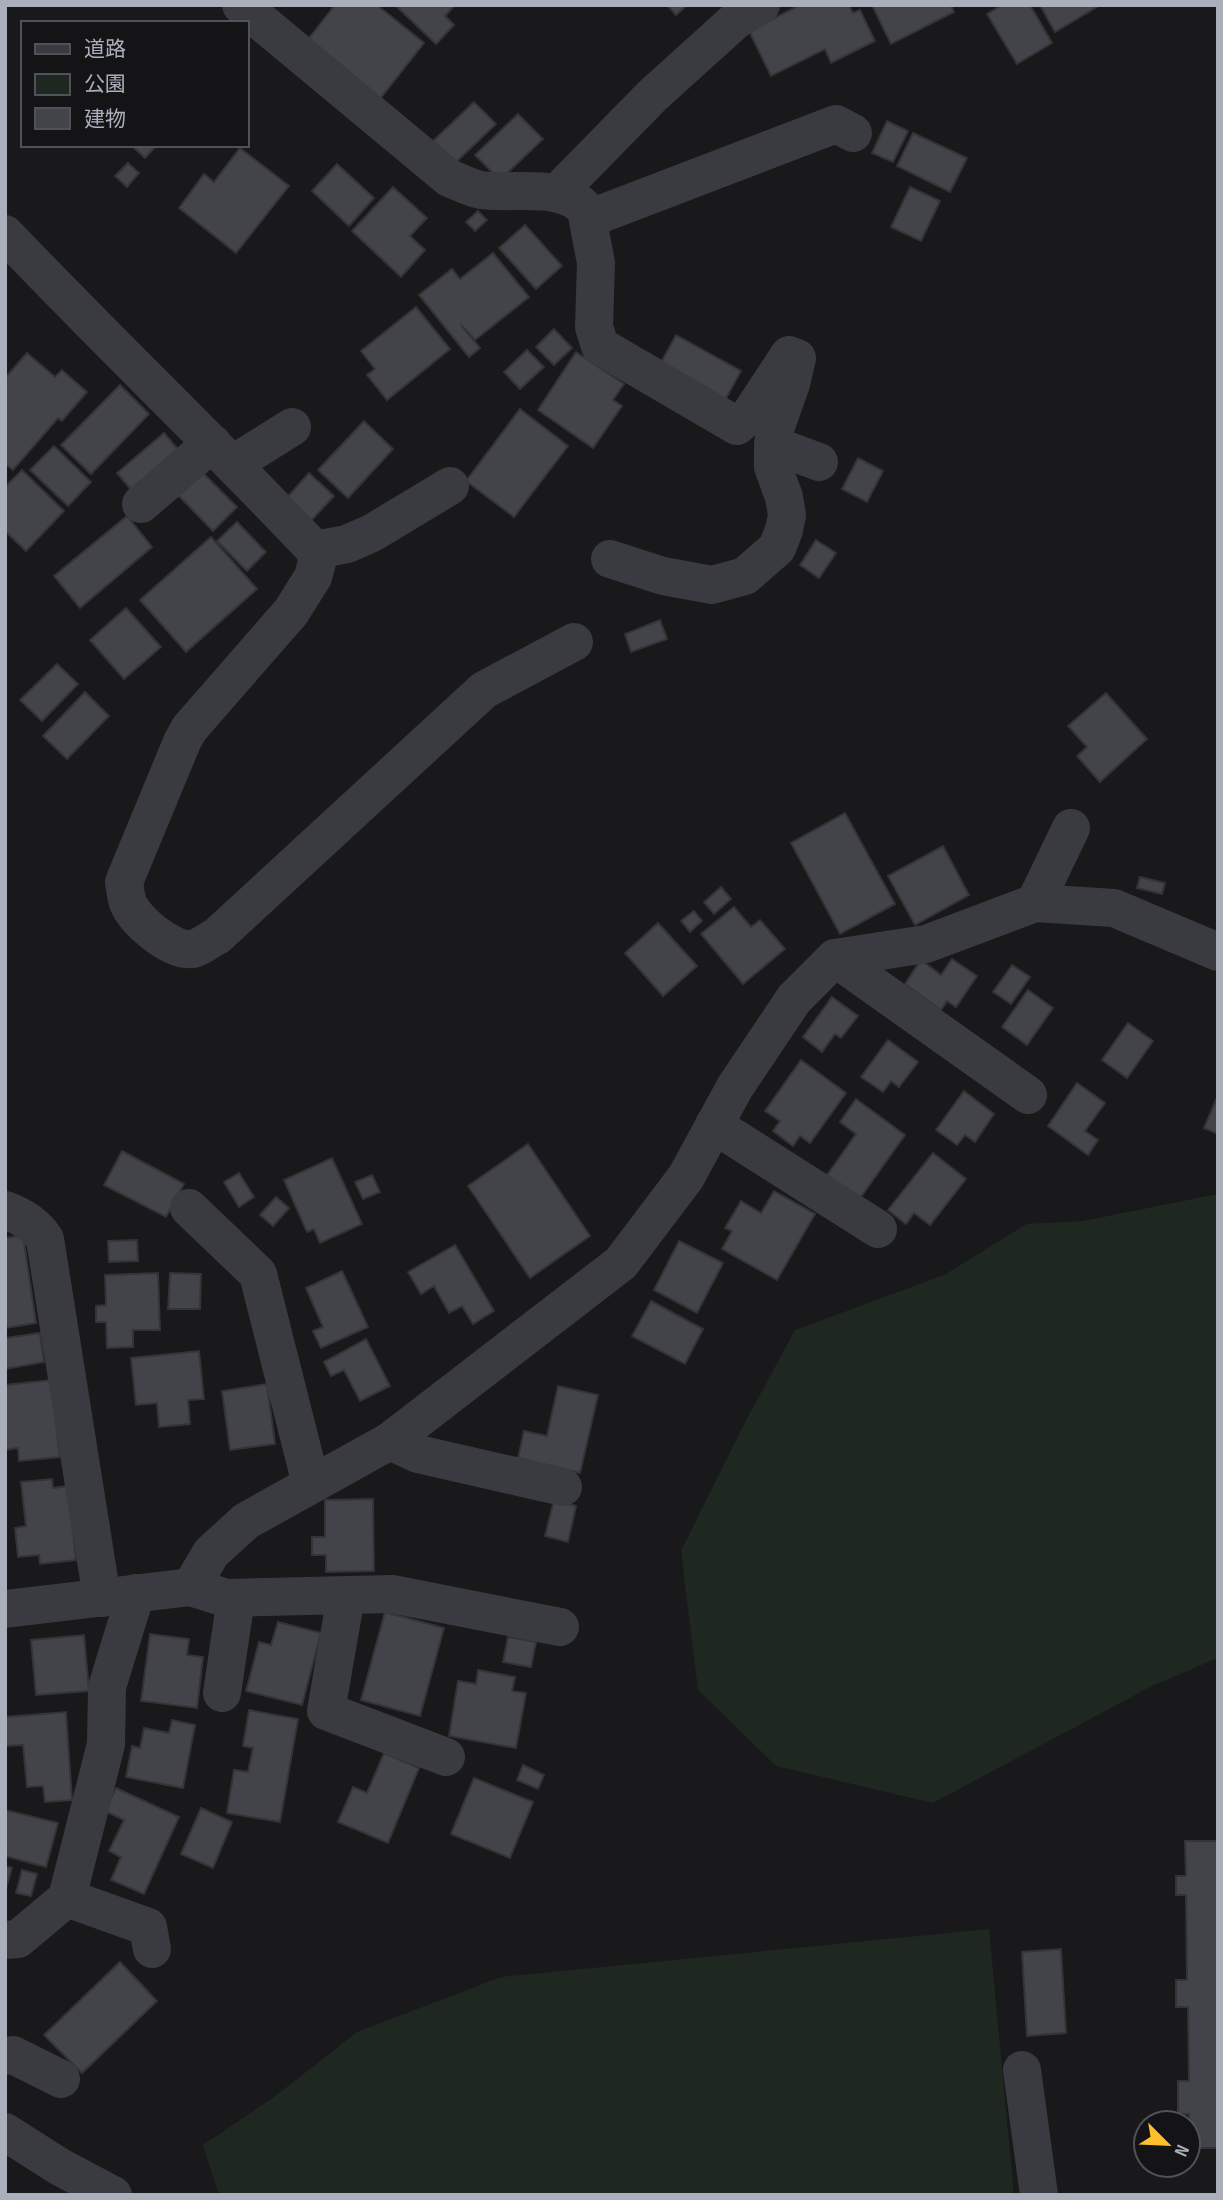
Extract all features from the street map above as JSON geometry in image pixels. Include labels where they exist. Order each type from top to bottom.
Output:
[{"type":"street","points":[[241,5],[449,178],[478,190],[558,192],[582,205],[588,219],[596,263],[594,327],[600,346],[737,426],[749,416],[789,355],[797,358],[775,429],[773,445],[773,467],[786,506],[784,530],[777,548],[745,576],[712,585],[663,576],[610,559]]},
{"type":"street","points":[[558,192],[652,96],[736,20],[761,5]]},
{"type":"street","points":[[588,219],[836,124],[853,133]]},
{"type":"street","points":[[5,234],[223,453],[315,550],[317,562],[313,577],[291,612],[189,729],[124,882],[127,902],[138,919],[157,935],[190,949],[199,947],[217,936],[484,690],[574,642]]},
{"type":"street","points":[[141,504],[223,453],[292,427]]},
{"type":"street","points":[[773,445],[819,463]]},
{"type":"street","points":[[315,550],[346,544],[372,533],[450,486]]},
{"type":"street","points":[[1035,903],[1071,828]]},
{"type":"street","points":[[191,1587],[211,1553],[246,1521],[390,1441],[621,1263],[686,1177],[735,1087],[794,999],[835,958],[926,944],[1035,903],[1114,908],[1218,952]]},
{"type":"street","points":[[835,958],[1028,1095]]},
{"type":"street","points":[[714,1125],[878,1229]]},
{"type":"street","points":[[189,1208],[258,1275],[312,1484]]},
{"type":"street","points":[[5,1210],[20,1215],[37,1227],[45,1239],[119,1596],[107,1687],[106,1744],[67,1898],[18,1939],[5,1940]]},
{"type":"street","points":[[390,1441],[418,1454],[562,1487]]},
{"type":"street","points":[[5,1609],[191,1587],[226,1598],[392,1594],[560,1627]]},
{"type":"street","points":[[346,1596],[326,1712],[446,1757]]},
{"type":"street","points":[[222,1693],[236,1598]]},
{"type":"street","points":[[67,1898],[148,1927],[152,1949]]},
{"type":"street","points":[[5,2056],[13,2055],[61,2079]]},
{"type":"street","points":[[1022,2070],[1039,2195]]},
{"type":"street","points":[[5,2132],[60,2167],[113,2195]]},
{"type":"green space","points":[[1218,1194],[1218,1658],[1152,1686],[933,1803],[776,1766],[698,1690],[681,1551],[743,1426],[795,1330],[944,1275],[1027,1224],[1083,1221]]},
{"type":"green space","points":[[989,1929],[1014,2195],[219,2195],[203,2145],[274,2097],[357,2032],[501,1977]]},
{"type":"building","points":[[335,5],[377,5],[424,43],[379,100],[306,42]]},
{"type":"building","points":[[395,5],[455,5],[445,16],[454,25],[436,44]]},
{"type":"building","points":[[667,5],[687,5],[676,15]]},
{"type":"building","points":[[800,5],[849,5],[853,13],[860,10],[875,41],[831,63],[825,49],[771,76],[749,31]]},
{"type":"building","points":[[872,5],[951,5],[954,12],[891,44]]},
{"type":"building","points":[[1002,5],[1030,5],[1052,43],[1017,64],[987,14]]},
{"type":"building","points":[[1040,5],[1100,5],[1055,32]]},
{"type":"building","points":[[474,102],[496,124],[455,163],[433,141]]},
{"type":"building","points":[[518,114],[543,139],[500,180],[475,155]]},
{"type":"building","points":[[887,121],[908,131],[893,162],[872,153]]},
{"type":"building","points":[[913,133],[967,158],[950,192],[897,166]]},
{"type":"building","points":[[133,147],[155,147],[145,158]]},
{"type":"building","points":[[240,148],[289,186],[236,253],[179,208],[204,174],[214,182]]},
{"type":"building","points":[[128,163],[139,173],[127,187],[115,176]]},
{"type":"building","points":[[337,164],[374,198],[349,226],[312,191]]},
{"type":"building","points":[[393,187],[427,218],[410,236],[425,250],[401,277],[352,231]]},
{"type":"building","points":[[910,187],[940,201],[921,241],[891,227]]},
{"type":"building","points":[[478,211],[487,220],[475,231],[466,222]]},
{"type":"building","points":[[525,225],[562,266],[536,289],[499,248]]},
{"type":"building","points":[[493,253],[529,297],[475,340],[461,325],[480,348],[469,357],[419,295],[452,269],[460,279]]},
{"type":"building","points":[[416,307],[450,349],[387,400],[367,375],[375,369],[361,351]]},
{"type":"building","points":[[554,329],[572,348],[554,365],[536,347]]},
{"type":"building","points":[[676,335],[741,371],[724,402],[659,366]]},
{"type":"building","points":[[527,350],[544,367],[520,389],[504,372]]},
{"type":"building","points":[[576,352],[624,384],[613,400],[622,406],[593,448],[538,410]]},
{"type":"building","points":[[27,353],[55,377],[62,370],[87,392],[62,421],[58,418],[13,470],[5,464],[5,378]]},
{"type":"building","points":[[120,385],[149,414],[91,474],[61,445]]},
{"type":"building","points":[[520,409],[568,446],[514,517],[466,481]]},
{"type":"building","points":[[364,421],[393,449],[348,498],[318,470]]},
{"type":"building","points":[[164,433],[181,453],[134,493],[117,473]]},
{"type":"building","points":[[54,446],[91,482],[68,506],[30,470]]},
{"type":"building","points":[[858,458],[883,471],[867,502],[842,489]]},
{"type":"building","points":[[22,470],[64,511],[26,551],[5,531],[5,487]]},
{"type":"building","points":[[201,471],[237,507],[213,531],[177,494]]},
{"type":"building","points":[[309,473],[334,496],[306,526],[282,503]]},
{"type":"building","points":[[127,516],[152,547],[80,608],[54,576]]},
{"type":"building","points":[[237,522],[266,552],[247,571],[217,541]]},
{"type":"building","points":[[211,537],[257,589],[186,652],[140,600]]},
{"type":"building","points":[[816,540],[836,553],[819,578],[800,565]]},
{"type":"building","points":[[126,608],[161,647],[124,679],[90,640]]},
{"type":"building","points":[[660,620],[667,639],[631,652],[625,634]]},
{"type":"building","points":[[57,664],[78,684],[42,721],[20,700]]},
{"type":"building","points":[[85,692],[109,716],[67,759],[43,736]]},
{"type":"building","points":[[1106,693],[1147,739],[1100,782],[1077,756],[1087,747],[1068,726]]},
{"type":"building","points":[[845,813],[895,904],[840,934],[791,843]]},
{"type":"building","points":[[943,846],[969,895],[915,925],[888,876]]},
{"type":"building","points":[[1140,877],[1165,883],[1162,894],[1137,888]]},
{"type":"building","points":[[721,887],[731,899],[714,914],[704,902]]},
{"type":"building","points":[[734,907],[751,927],[760,920],[785,949],[743,984],[701,934]]},
{"type":"building","points":[[694,911],[702,921],[690,932],[681,921]]},
{"type":"building","points":[[658,923],[697,966],[663,996],[625,953]]},
{"type":"building","points":[[952,959],[977,976],[956,1007],[947,1001],[941,1010],[905,984],[921,960],[941,975]]},
{"type":"building","points":[[1012,965],[1030,977],[1011,1004],[993,992]]},
{"type":"building","points":[[1028,990],[1053,1008],[1027,1045],[1002,1027]]},
{"type":"building","points":[[832,997],[858,1016],[841,1038],[835,1034],[822,1052],[803,1037]]},
{"type":"building","points":[[1128,1023],[1153,1041],[1127,1078],[1102,1060]]},
{"type":"building","points":[[888,1040],[918,1062],[899,1087],[891,1081],[883,1092],[861,1077]]},
{"type":"building","points":[[801,1060],[846,1093],[810,1143],[800,1136],[793,1146],[773,1131],[780,1121],[765,1111]]},
{"type":"building","points":[[1077,1083],[1105,1103],[1085,1131],[1098,1140],[1088,1155],[1048,1126]]},
{"type":"building","points":[[964,1091],[994,1114],[975,1142],[965,1135],[957,1145],[936,1130]]},
{"type":"building","points":[[1218,1095],[1218,1134],[1204,1128]]},
{"type":"building","points":[[856,1099],[905,1135],[858,1201],[825,1178],[856,1134],[840,1122]]},
{"type":"building","points":[[528,1144],[590,1236],[530,1278],[468,1186]]},
{"type":"building","points":[[122,1151],[184,1184],[166,1217],[104,1185]]},
{"type":"building","points":[[933,1153],[966,1179],[930,1225],[914,1213],[906,1224],[888,1210]]},
{"type":"building","points":[[332,1158],[362,1224],[320,1243],[314,1229],[307,1232],[284,1180]]},
{"type":"building","points":[[239,1173],[254,1197],[239,1207],[224,1182]]},
{"type":"building","points":[[372,1175],[380,1192],[363,1199],[355,1182]]},
{"type":"building","points":[[774,1191],[815,1214],[777,1280],[722,1249],[732,1231],[725,1228],[741,1201],[761,1213]]},
{"type":"building","points":[[276,1197],[289,1208],[273,1226],[260,1215]]},
{"type":"building","points":[[23,1235],[36,1323],[5,1328],[5,1238]]},
{"type":"building","points":[[137,1240],[138,1261],[109,1262],[108,1241]]},
{"type":"building","points":[[679,1241],[723,1263],[697,1313],[654,1290]]},
{"type":"building","points":[[455,1245],[494,1311],[473,1324],[462,1306],[449,1313],[434,1286],[421,1294],[408,1272]]},
{"type":"building","points":[[342,1271],[368,1327],[321,1348],[313,1331],[323,1327],[306,1288]]},
{"type":"building","points":[[158,1273],[160,1330],[133,1330],[133,1347],[107,1348],[106,1322],[96,1322],[96,1306],[106,1305],[105,1275]]},
{"type":"building","points":[[170,1273],[201,1274],[200,1309],[168,1309]]},
{"type":"building","points":[[651,1301],[703,1329],[685,1364],[632,1336]]},
{"type":"building","points":[[40,1333],[44,1362],[5,1369],[5,1338]]},
{"type":"building","points":[[366,1339],[390,1386],[360,1401],[344,1370],[331,1376],[324,1362]]},
{"type":"building","points":[[199,1351],[204,1399],[188,1400],[190,1424],[159,1427],[157,1403],[136,1405],[131,1358]]},
{"type":"building","points":[[51,1380],[60,1457],[19,1461],[18,1448],[5,1450],[5,1385]]},
{"type":"building","points":[[267,1384],[275,1444],[230,1450],[222,1391]]},
{"type":"building","points":[[558,1386],[598,1395],[580,1473],[518,1458],[524,1431],[547,1436]]},
{"type":"building","points":[[52,1479],[53,1488],[68,1486],[76,1560],[40,1564],[39,1555],[18,1557],[15,1528],[26,1526],[21,1482]]},
{"type":"building","points":[[373,1499],[374,1571],[326,1572],[326,1555],[312,1555],[312,1537],[325,1537],[325,1500]]},
{"type":"building","points":[[554,1500],[576,1506],[568,1542],[545,1536]]},
{"type":"building","points":[[385,1612],[444,1628],[420,1716],[361,1700]]},
{"type":"building","points":[[278,1622],[321,1633],[302,1705],[246,1691],[259,1642],[271,1645]]},
{"type":"building","points":[[150,1634],[189,1639],[187,1655],[203,1657],[197,1708],[141,1701]]},
{"type":"building","points":[[84,1635],[89,1691],[36,1695],[31,1640]]},
{"type":"building","points":[[508,1637],[536,1642],[531,1667],[503,1662]]},
{"type":"building","points":[[478,1670],[515,1677],[512,1691],[526,1693],[516,1748],[449,1736],[458,1681],[476,1684]]},
{"type":"building","points":[[249,1710],[298,1719],[280,1822],[227,1813],[234,1770],[248,1772],[253,1748],[243,1746]]},
{"type":"building","points":[[66,1712],[72,1800],[45,1802],[43,1786],[27,1787],[23,1745],[5,1746],[5,1717]]},
{"type":"building","points":[[172,1720],[195,1725],[183,1788],[126,1777],[132,1746],[140,1748],[144,1728],[169,1733]]},
{"type":"building","points":[[384,1753],[419,1768],[388,1843],[338,1822],[353,1787],[367,1793]]},
{"type":"building","points":[[523,1765],[544,1775],[538,1789],[517,1780]]},
{"type":"building","points":[[474,1778],[533,1802],[510,1858],[451,1834]]},
{"type":"building","points":[[116,1788],[179,1817],[144,1894],[111,1880],[121,1857],[109,1851],[124,1820],[105,1811]]},
{"type":"building","points":[[201,1808],[232,1822],[213,1868],[181,1854]]},
{"type":"building","points":[[5,1810],[58,1823],[46,1867],[5,1856]]},
{"type":"building","points":[[1185,1841],[1218,1841],[1218,2148],[1202,2148],[1202,2109],[1178,2109],[1178,2081],[1189,2081],[1188,2007],[1176,2007],[1176,1980],[1187,1980],[1186,1895],[1176,1895],[1176,1876],[1186,1876]]},
{"type":"building","points":[[5,1866],[12,1868],[5,1892]]},
{"type":"building","points":[[22,1870],[37,1874],[31,1896],[16,1893]]},
{"type":"building","points":[[1061,1949],[1066,2033],[1027,2036],[1022,1952]]},
{"type":"building","points":[[120,1962],[157,2001],[82,2073],[44,2035]]}]
